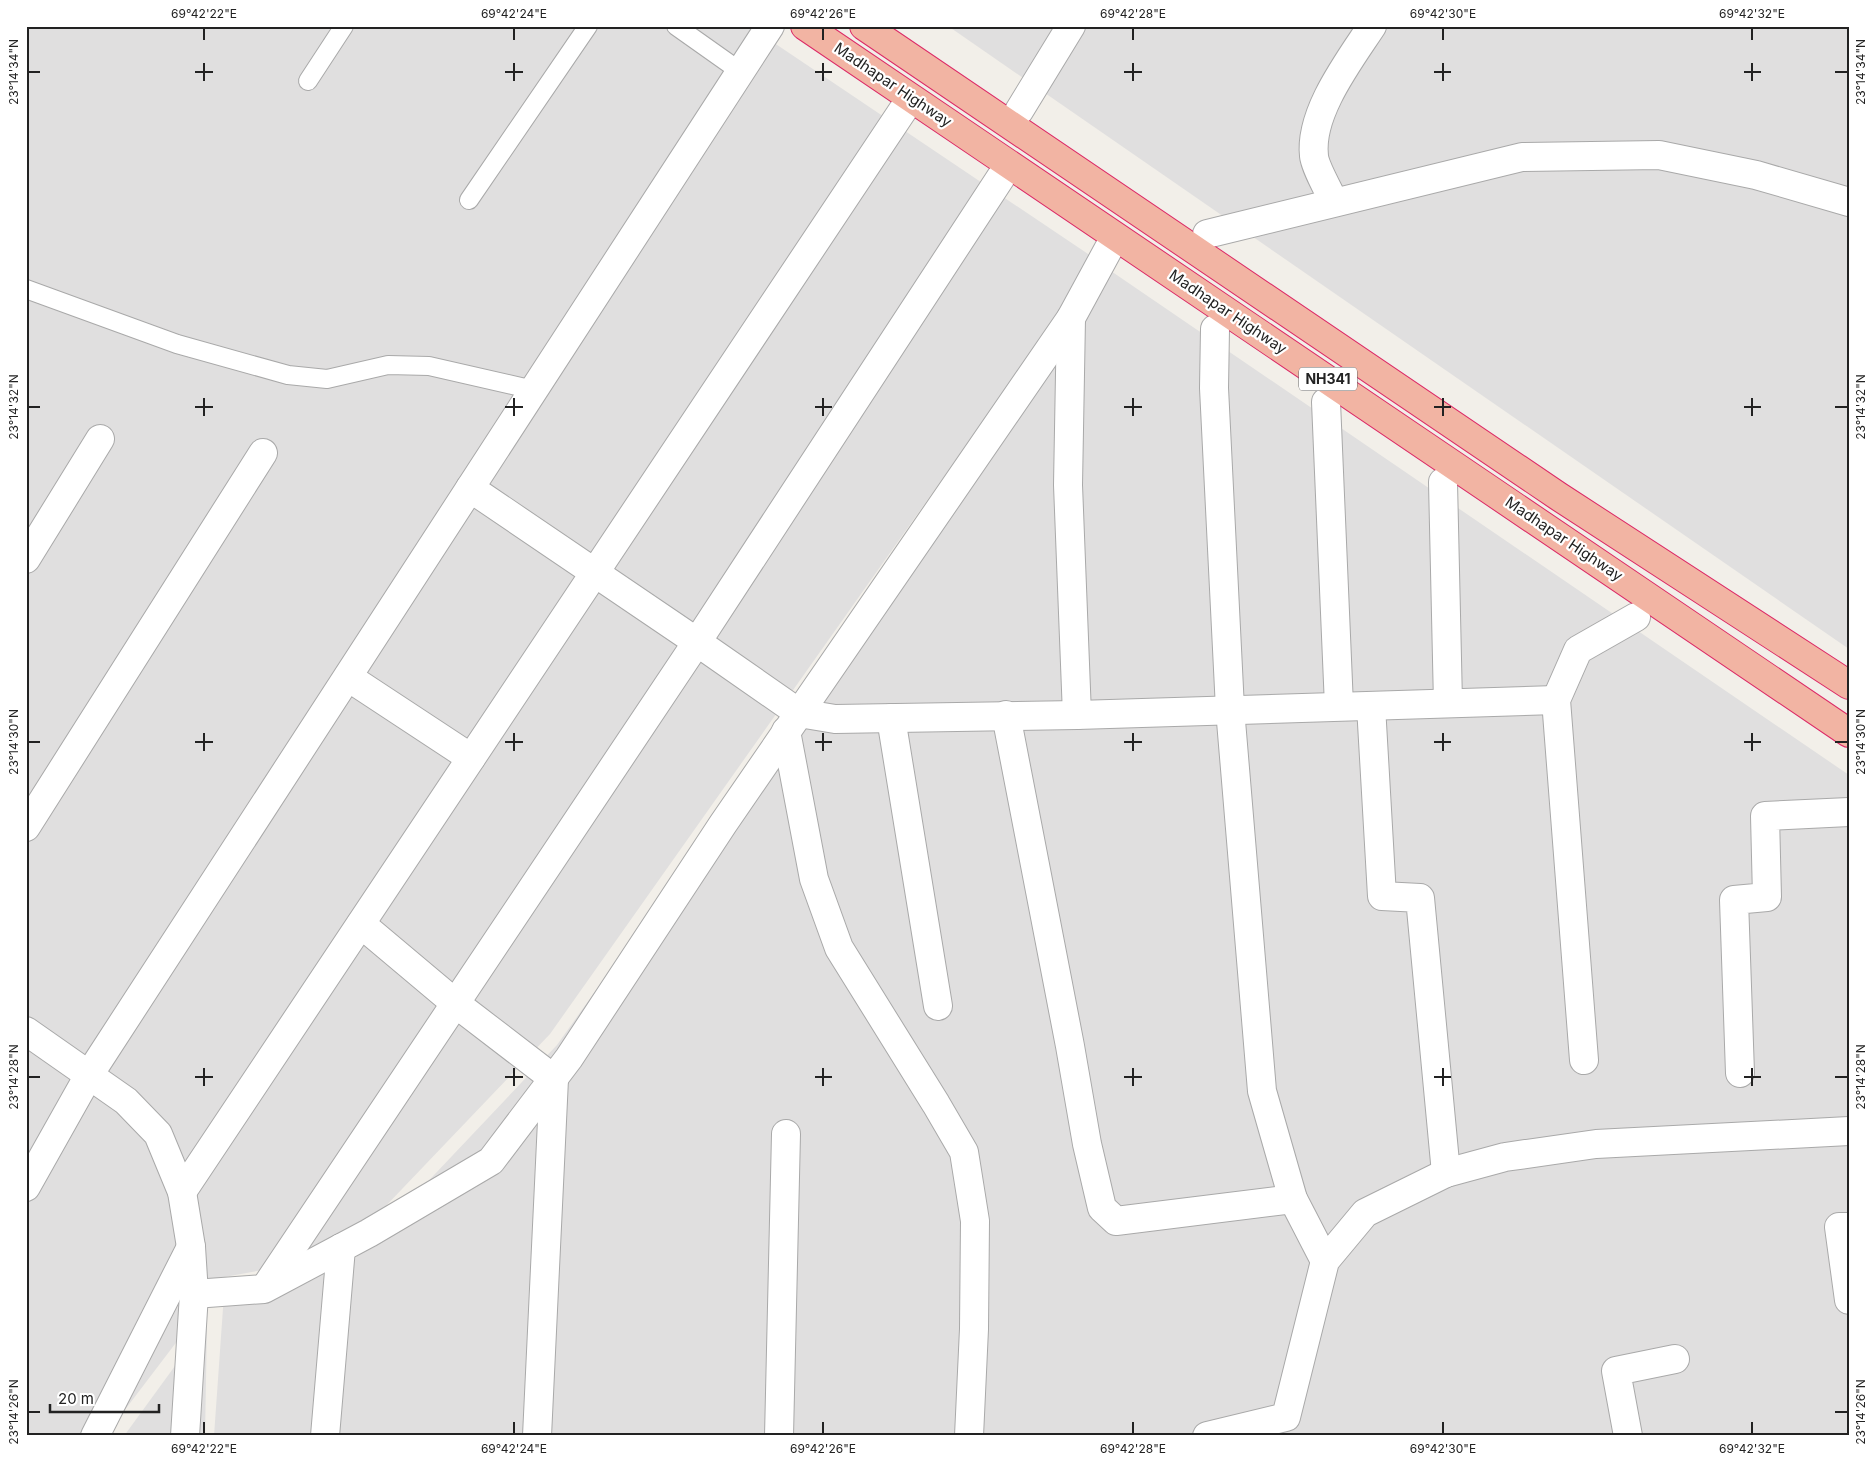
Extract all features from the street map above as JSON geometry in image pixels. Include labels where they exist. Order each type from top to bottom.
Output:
[{"type":"highway","name":"Madhapar Highway","points":[[806,26],[1849,733]]},
{"type":"highway","name":"NH341","points":[[864,26],[1550,490],[1849,685]]},
{"type":"street","points":[[26,1187],[89,1075],[770,26]]},
{"type":"street","points":[[1019,111],[1071,26]]},
{"type":"street","points":[[1334,202],[1314,157],[1316,122],[1336,82],[1372,26]]},
{"type":"street","points":[[182,1192],[903,110]]},
{"type":"street","points":[[1207,234],[1522,157],[1659,155],[1756,175],[1849,202]]},
{"type":"street","points":[[264,1289],[697,642],[1001,177]]},
{"type":"street","points":[[194,1294],[264,1289],[341,1248],[491,1161],[569,1058],[723,824],[1071,318],[1109,248]]},
{"type":"street","points":[[1071,318],[1068,485],[1077,715]]},
{"type":"street","points":[[1214,329],[1214,388],[1230,709],[1262,1091],[1292,1200],[1325,1261]]},
{"type":"street","points":[[1326,402],[1339,706]]},
{"type":"street","points":[[26,559],[100,439]]},
{"type":"street","points":[[26,827],[263,453]]},
{"type":"street","points":[[1443,482],[1448,703]]},
{"type":"street","points":[[470,488],[594,574],[697,642],[793,722],[814,879],[839,948],[964,1152],[975,1221],[974,1329],[970,1436]]},
{"type":"street","points":[[1584,1060],[1556,700],[1578,650],[1636,617]]},
{"type":"street","points":[[348,677],[471,758]]},
{"type":"street","points":[[793,722],[835,719],[1077,715],[1556,700]]},
{"type":"street","points":[[1370,706],[1382,896],[1420,898],[1446,1173]]},
{"type":"street","points":[[1006,715],[1088,1144],[1102,1208],[1116,1221],[1292,1200]]},
{"type":"street","points":[[891,718],[938,1006]]},
{"type":"street","points":[[1740,1073],[1734,900],[1767,897],[1765,816],[1849,812]]},
{"type":"street","points":[[361,924],[455,1004],[554,1079]]},
{"type":"street","points":[[26,1031],[126,1101],[158,1134],[182,1192],[191,1247],[194,1294],[184,1436]]},
{"type":"street","points":[[537,1436],[554,1079]]},
{"type":"street","points":[[1207,1436],[1284,1426],[1325,1261],[1365,1213],[1446,1173],[1505,1157],[1596,1144],[1849,1131]]},
{"type":"street","points":[[779,1436],[786,1134]]},
{"type":"street","points":[[1849,1227],[1839,1227],[1849,1300]]},
{"type":"street","points":[[95,1436],[191,1247]]},
{"type":"street","points":[[325,1436],[341,1248]]},
{"type":"street","points":[[1628,1436],[1616,1371],[1675,1359]]},
{"type":"lane","points":[[308,81],[344,26]]},
{"type":"lane","points":[[469,200],[588,26]]},
{"type":"lane","points":[[676,26],[741,72]]},
{"type":"lane","points":[[26,288],[177,344],[288,375],[327,379],[388,365],[429,366],[534,390]]},
{"type":"shaded area","points":[[26,26],[749,26],[1097,260],[550,1034],[338,1256],[219,1278],[210,1298],[105,1436],[26,1436]]},
{"type":"shaded area","points":[[948,26],[1849,26],[1849,649]]},
{"type":"shaded area","points":[[1108,269],[1849,775],[1849,1436],[214,1436],[224,1294],[346,1268],[557,1045]]},
{"type":"shaded area","points":[[207,1322],[205,1436],[124,1436]]}]
